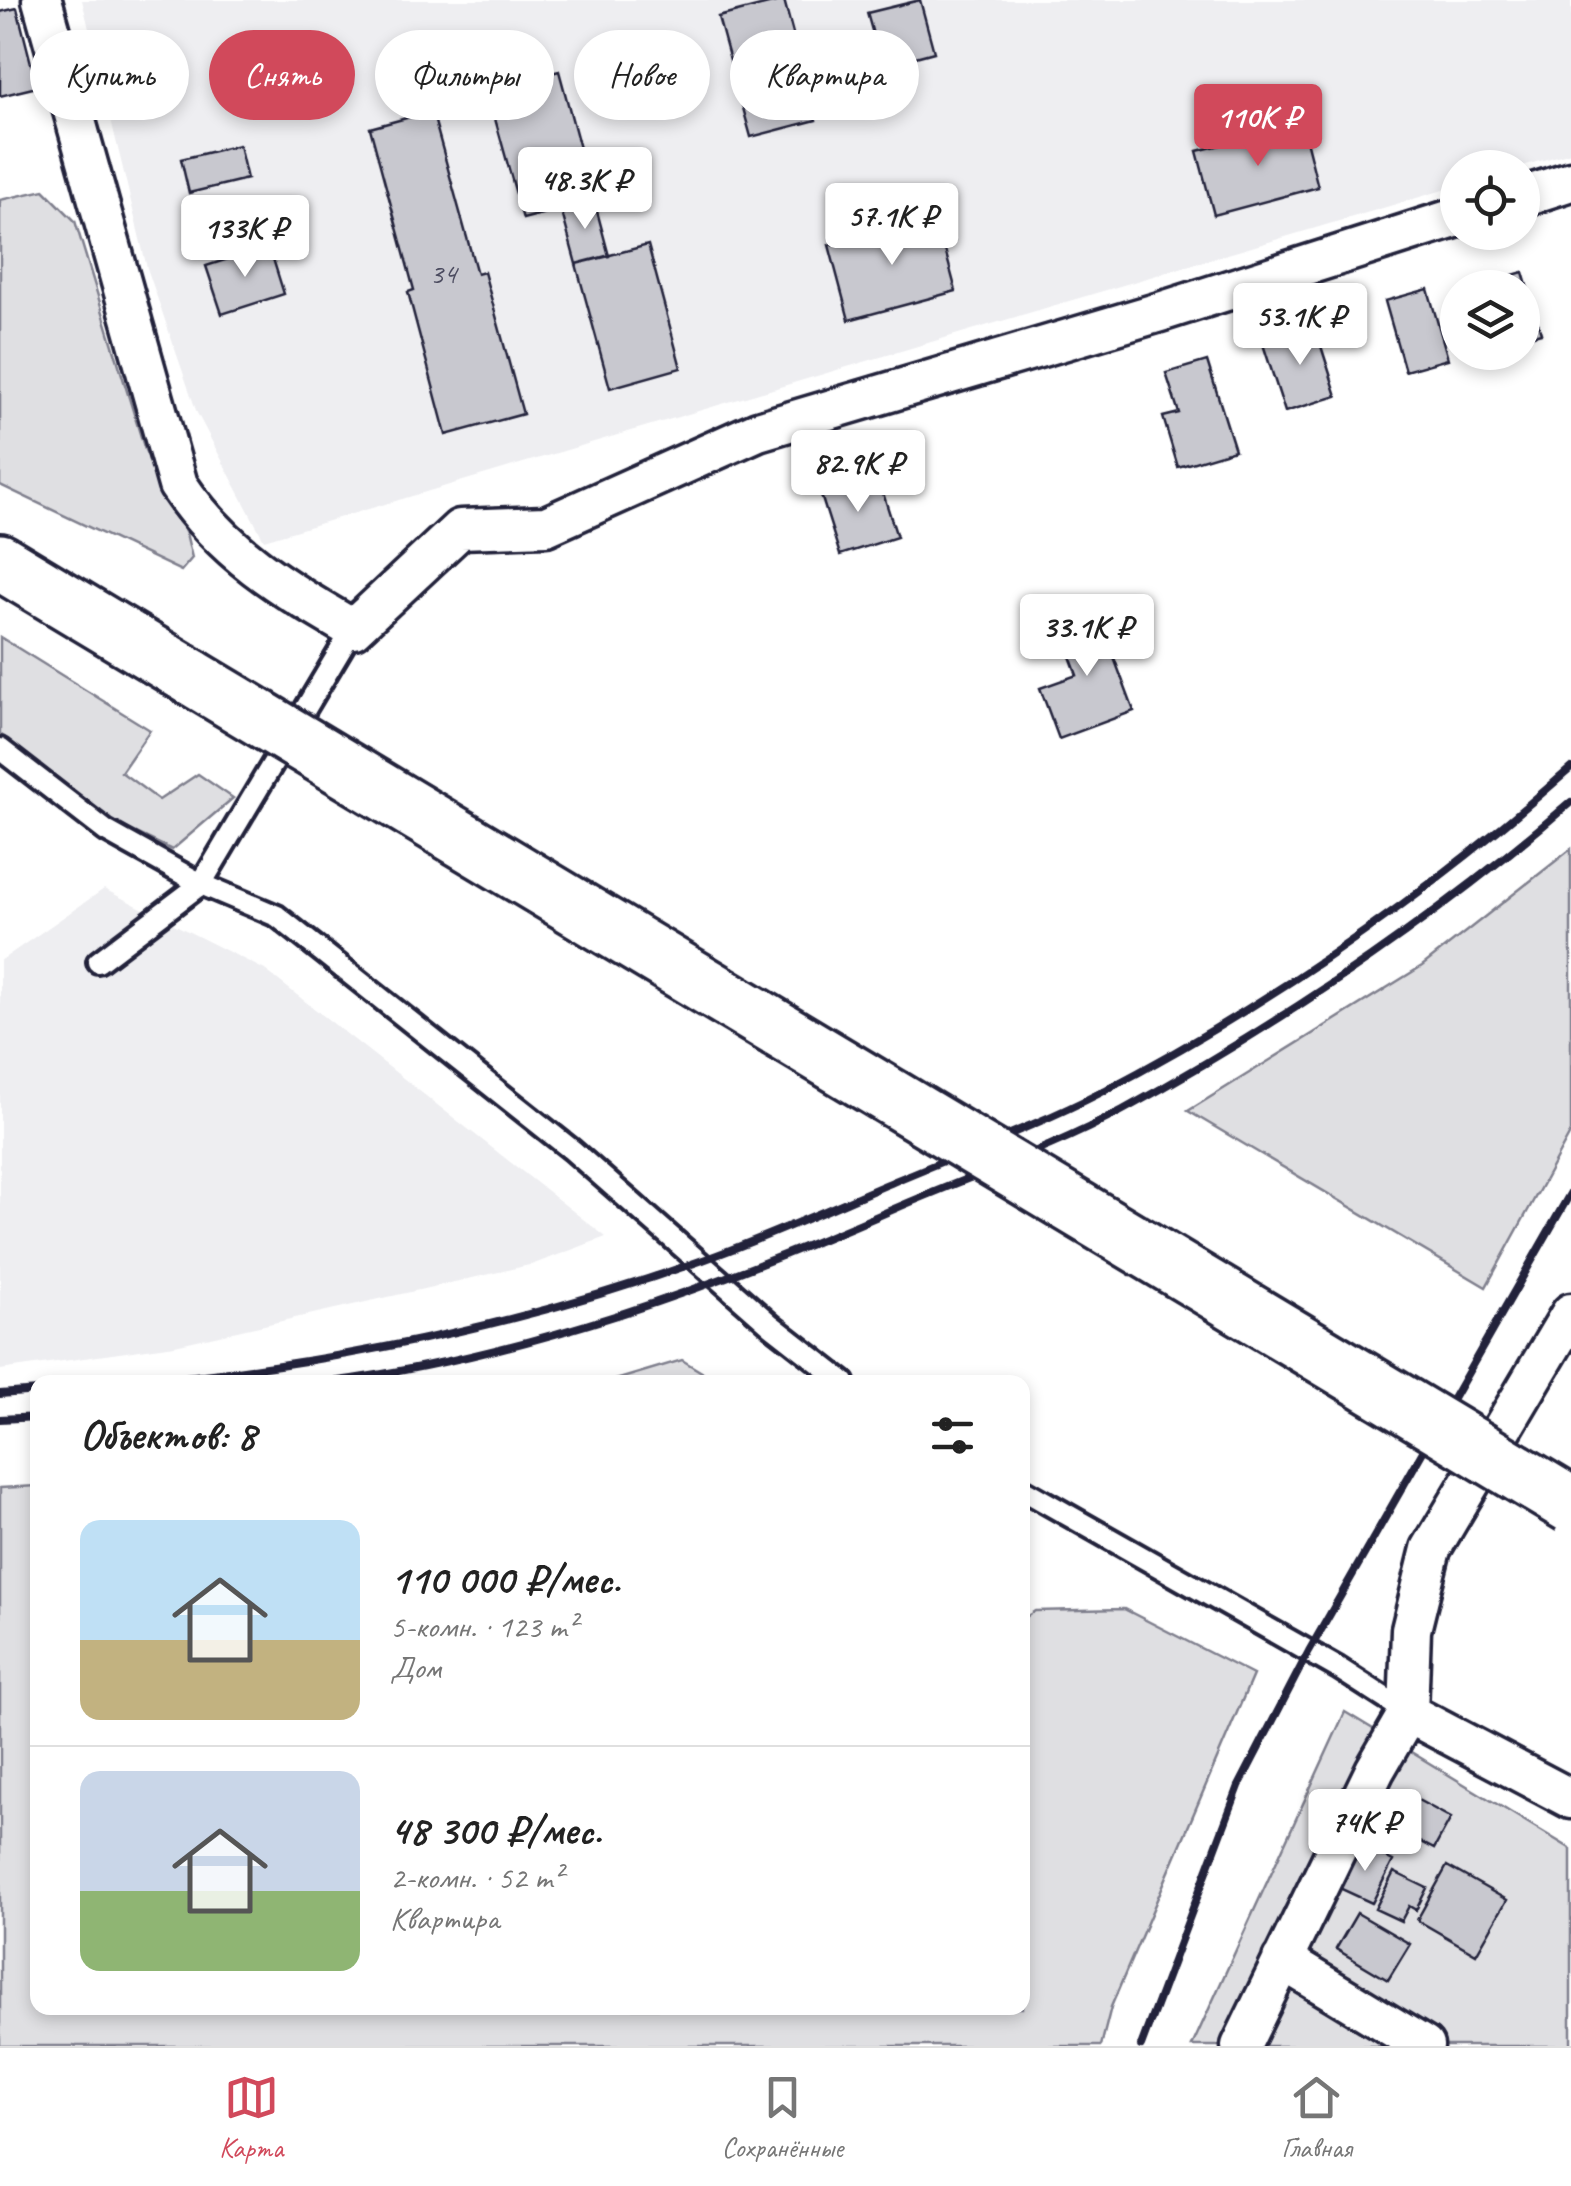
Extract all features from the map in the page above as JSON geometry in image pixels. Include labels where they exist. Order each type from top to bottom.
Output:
[{"type":"main road","points":[[0,562],[1571,1506]]},
{"type":"street","points":[[42,0],[178,484],[204,524],[269,580],[353,630],[460,529],[546,526],[758,431],[1160,312],[1440,223]]},
{"type":"street","points":[[1540,190],[1571,181]]},
{"type":"street","points":[[1241,2046],[1375,1770],[1408,1713],[1412,1630],[1430,1549],[1571,1313]]},
{"type":"street","points":[[1408,1713],[1571,1800]]},
{"type":"street","points":[[1282,1960],[1424,2046]]},
{"type":"lane","points":[[98,962],[201,884],[353,630]]},
{"type":"lane","points":[[0,750],[106,830],[201,884],[277,916],[572,1150],[771,1325],[835,1375]]},
{"type":"lane","points":[[1030,1494],[1338,1668],[1408,1713]]},
{"type":"shaded area","points":[[82,0],[1571,0],[1571,152],[1540,161],[1540,150],[1440,150],[1440,191],[264,540],[197,413],[147,268],[111,120],[189,120],[189,30],[89,30]]},
{"type":"shaded area","points":[[44,190],[75,221],[145,450],[186,533],[192,558],[181,571],[0,485],[0,200]]},
{"type":"shaded area","points":[[0,637],[150,730],[121,772],[159,800],[198,774],[233,798],[172,850],[111,821],[0,734]]},
{"type":"shaded area","points":[[1571,849],[1571,1132],[1486,1287],[1188,1111],[1422,966]]},
{"type":"shaded area","points":[[104,889],[265,970],[606,1237],[534,1264],[175,1345],[0,1370],[0,961]]},
{"type":"shaded area","points":[[682,1360],[707,1375],[632,1375]]},
{"type":"shaded area","points":[[30,1486],[30,2015],[1030,2015],[1030,1614],[1035,1611],[1124,1609],[1253,1675],[1111,2007],[1101,2046],[0,2046],[0,1488]]},
{"type":"shaded area","points":[[1345,1712],[1571,1849],[1571,2046],[1192,2046]]},
{"type":"building","points":[[784,0],[792,30],[730,30],[730,61],[718,17]]},
{"type":"building","points":[[920,0],[934,52],[919,56],[919,30],[872,30],[867,13]]},
{"type":"building","points":[[17,8],[30,59],[30,89],[0,96],[0,12]]},
{"type":"building","points":[[559,71],[594,200],[523,219],[495,120],[554,120],[554,72]]},
{"type":"building","points":[[399,120],[434,120],[477,274],[484,272],[523,414],[446,435],[408,292],[414,290],[370,128]]},
{"type":"building","points":[[746,120],[816,120],[751,137]]},
{"type":"building","points":[[1302,124],[1318,187],[1214,215],[1197,151]]},
{"type":"building","points":[[239,145],[247,179],[189,193],[181,159]]},
{"type":"building","points":[[594,200],[609,256],[576,264],[561,209]]},
{"type":"building","points":[[936,216],[956,291],[849,320],[829,245]]},
{"type":"building","points":[[648,245],[681,368],[610,388],[576,264]]},
{"type":"building","points":[[269,246],[284,294],[222,314],[206,266]]},
{"type":"building","points":[[1428,289],[1440,331],[1440,361],[1405,371],[1385,301]]},
{"type":"building","points":[[1314,324],[1337,396],[1285,412],[1262,341]]},
{"type":"building","points":[[1207,361],[1235,450],[1178,467],[1163,417],[1179,413],[1166,373]]},
{"type":"building","points":[[877,474],[897,537],[840,555],[820,492]]},
{"type":"building","points":[[1095,607],[1134,711],[1059,739],[1040,688],[1077,675],[1057,621]]},
{"type":"building","points":[[1405,1793],[1451,1818],[1434,1849],[1388,1825]]},
{"type":"building","points":[[1358,1844],[1393,1861],[1372,1903],[1337,1887]]},
{"type":"building","points":[[1447,1866],[1507,1900],[1476,1954],[1417,1920]]},
{"type":"building","points":[[1394,1872],[1427,1888],[1416,1910],[1409,1906],[1401,1921],[1375,1909]]},
{"type":"building","points":[[1357,1913],[1410,1944],[1388,1980],[1336,1949]]},
{"type":"railway","points":[[208,1375],[423,1339],[635,1283],[775,1232],[1024,1128],[1163,1059],[1286,985],[1461,860],[1571,768]]},
{"type":"railway","points":[[373,1375],[475,1355],[618,1315],[758,1265],[1067,1138],[1182,1077],[1355,968],[1466,888],[1571,802]]},
{"type":"railway","points":[[1141,2046],[1239,1786],[1309,1651],[1571,1192]]},
{"type":"railway","points":[[0,1394],[30,1392]]},
{"type":"railway","points":[[0,1419],[30,1417]]}]
